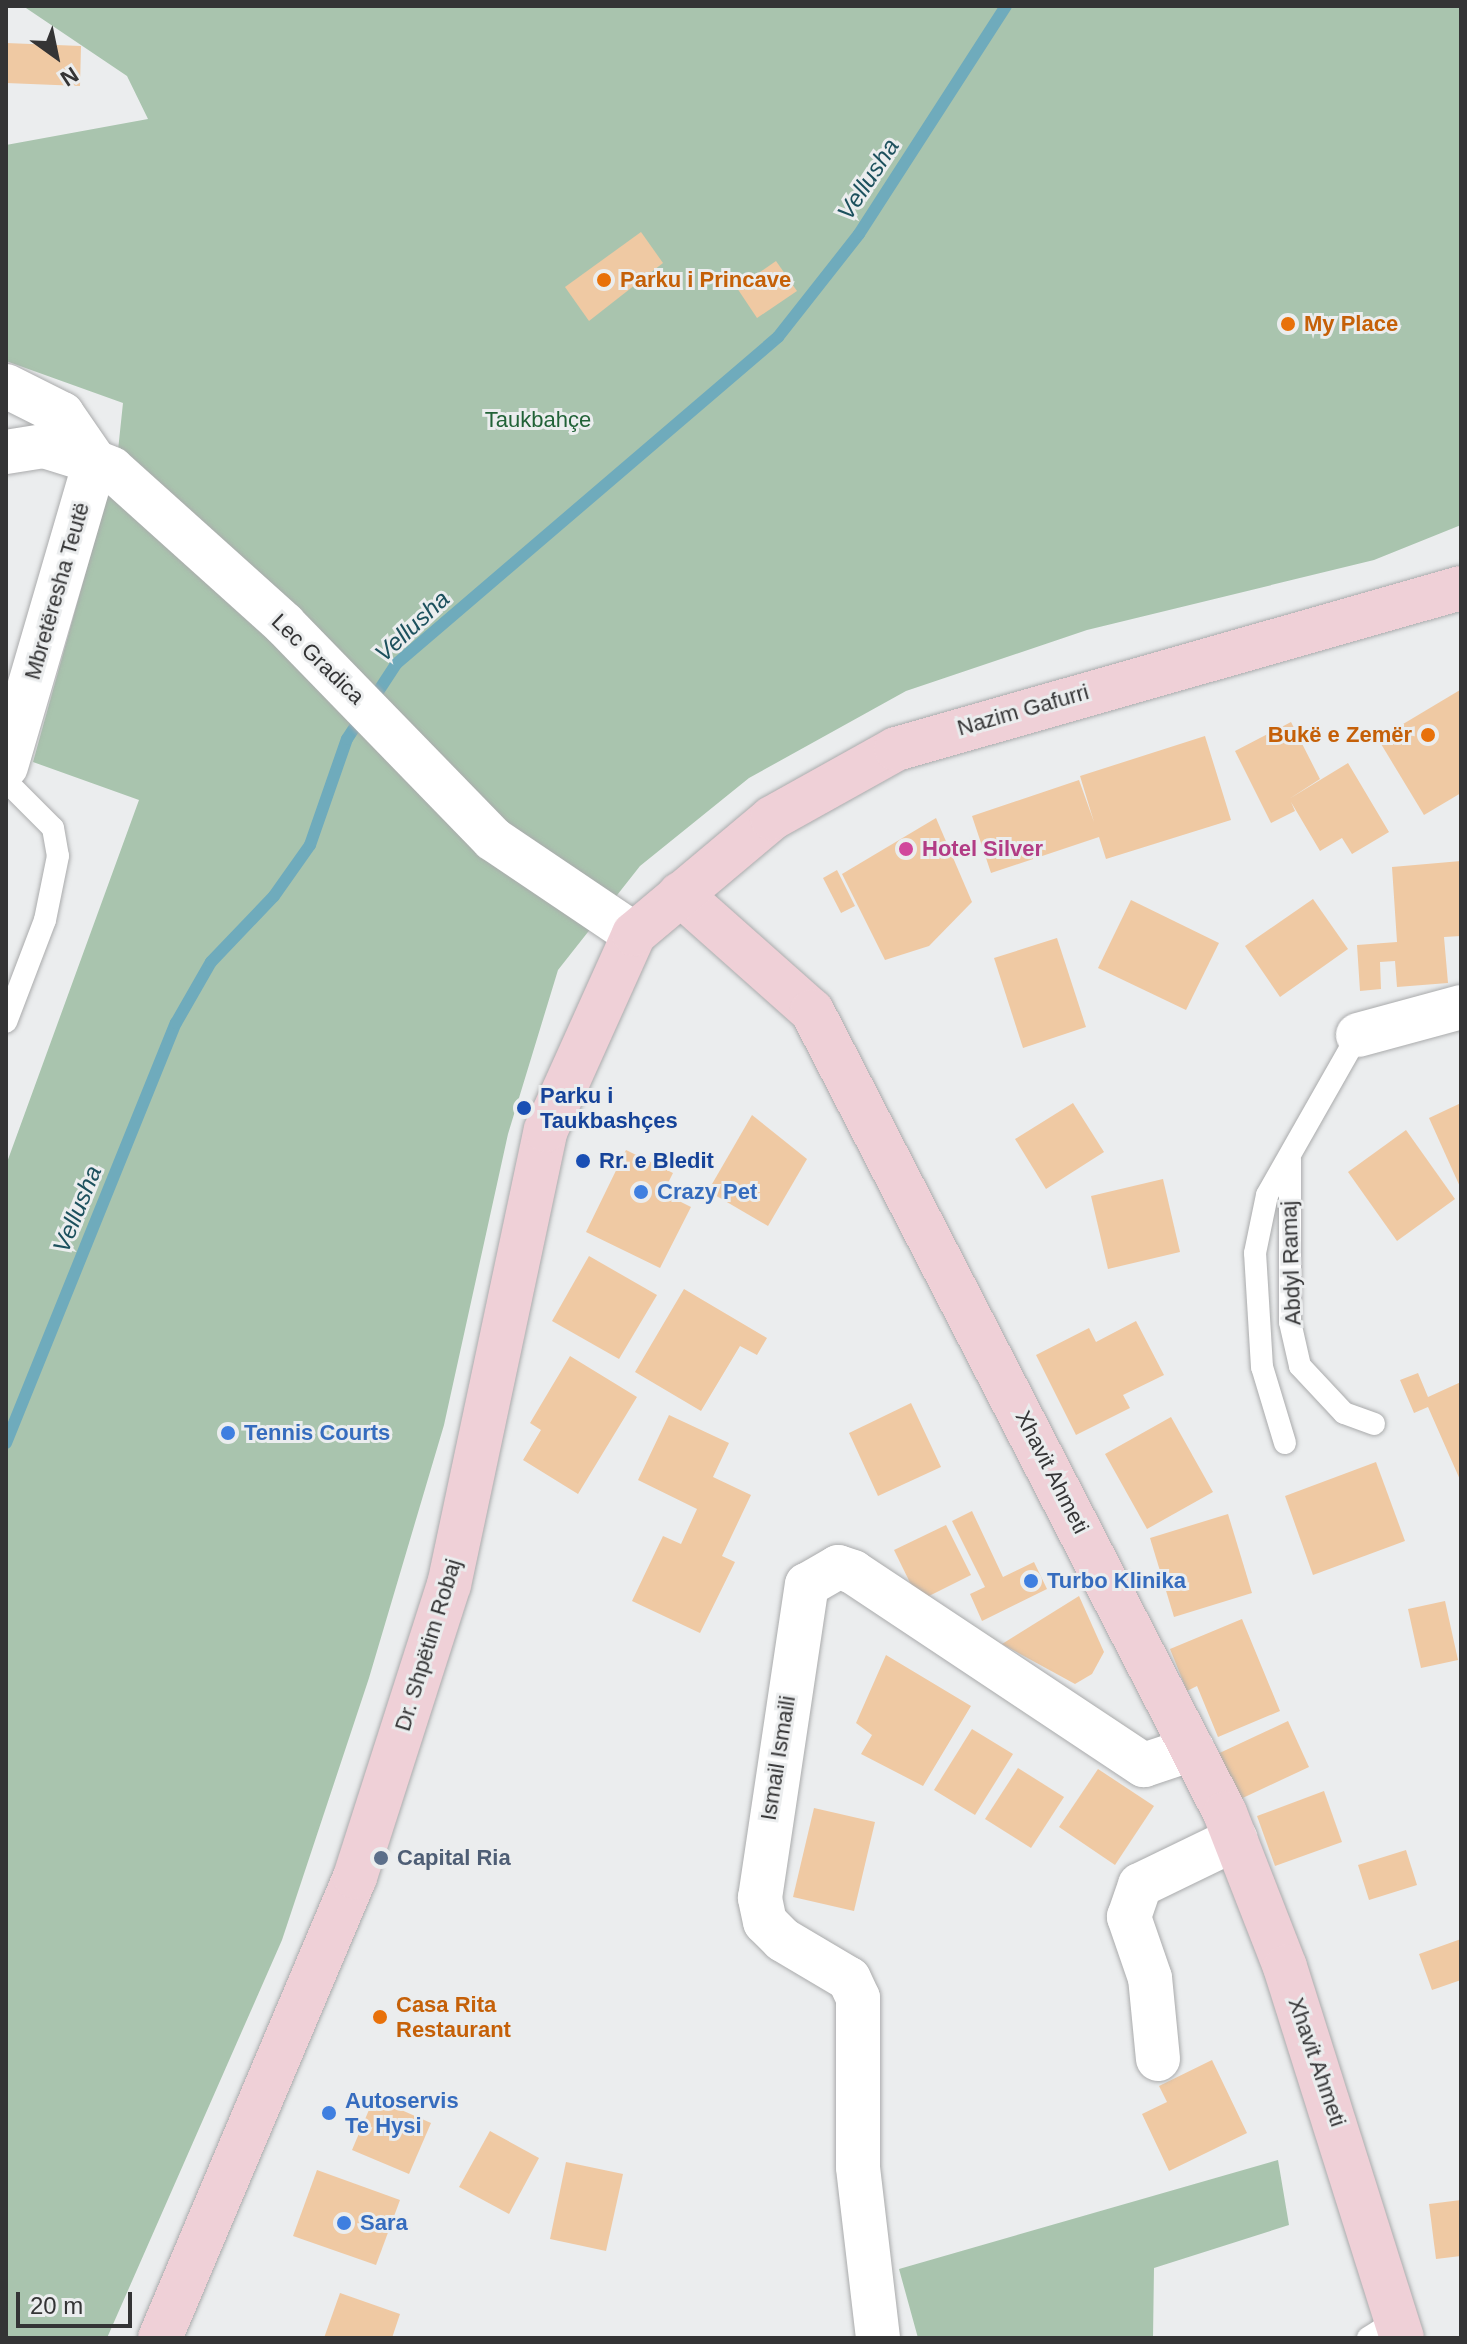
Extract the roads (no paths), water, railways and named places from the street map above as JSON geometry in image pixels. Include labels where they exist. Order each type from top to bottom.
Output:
[{"type":"street","name":"Lec Gradica","points":[[6,386],[47,401],[95,462],[112,469],[339,681],[493,839],[634,934]]},
{"type":"street","points":[[6,452],[44,446],[95,462]]},
{"type":"street","name":"Mbretëresha Teutë","points":[[6,766],[95,462]]},
{"type":"street","name":"Nazim Gafurri","points":[[634,934],[772,818],[896,749],[1461,588]]},
{"type":"street","name":"Xhavit Ahmeti","points":[[680,894],[812,1011],[1192,1749],[1235,1839],[1290,1980],[1389,2332]]},
{"type":"street","name":"Dr. Shpëtim Robaj","points":[[160,2338],[355,1877],[449,1585],[546,1130],[634,934]]},
{"type":"street","name":"Abdyl Ramaj","points":[[1358,1035],[1461,1007]]},
{"type":"street","name":"Ismail Ismaili","points":[[878,2338],[858,2167],[858,1998],[849,1979],[783,1940],[765,1922],[760,1898],[807,1585],[838,1567],[853,1572],[1144,1765],[1192,1749]]},
{"type":"street","points":[[1158,2059],[1150,1978],[1129,1917],[1140,1885],[1235,1839]]},
{"type":"lane","points":[[6,781],[53,828],[58,856],[45,920],[6,1022]]},
{"type":"lane","name":"Abdyl Ramaj","points":[[1285,1443],[1254,1313],[1267,1195],[1358,1035]]},
{"type":"lane","name":"Abdyl Ramaj","points":[[1290,1159],[1290,1322],[1300,1366],[1344,1413],[1374,1424]]},
{"type":"waterway","name":"Vellusha","points":[[6,1443],[176,1023],[211,962],[274,896],[310,845],[347,739],[396,664],[778,337],[859,234],[1006,6]]},
{"type":"place","name":"Parku i Princave","points":[[604,280]]},
{"type":"place","name":"My Place","points":[[1288,324]]},
{"type":"place","name":"Bukë e Zemër","points":[[1428,735]]},
{"type":"place","name":"Hotel Silver","points":[[906,849]]},
{"type":"place","name":"Parku i Taukbashçes","points":[[524,1108]]},
{"type":"place","name":"Rr. e Bledit","points":[[583,1161]]},
{"type":"place","name":"Crazy Pet","points":[[641,1192]]},
{"type":"place","name":"Tennis Courts","points":[[228,1433]]},
{"type":"place","name":"Turbo Klinika","points":[[1031,1581]]},
{"type":"place","name":"Capital Ria","points":[[381,1858]]},
{"type":"place","name":"Casa Rita Restaurant","points":[[380,2017]]},
{"type":"place","name":"Autoservis Te Hysi","points":[[329,2113]]},
{"type":"place","name":"Sara","points":[[344,2223]]},
{"type":"park label","name":"Taukbahçe","points":[[538,420]]}]
